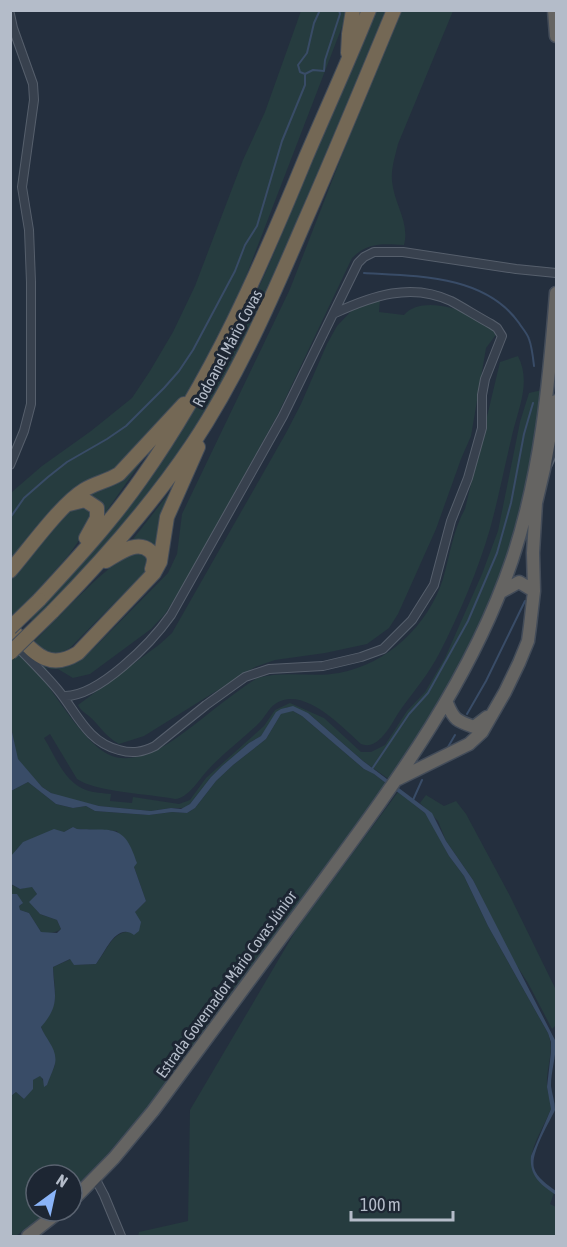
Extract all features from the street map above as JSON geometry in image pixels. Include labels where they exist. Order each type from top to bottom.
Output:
[{"type":"highway","points":[[348,63],[353,10]]},
{"type":"highway","name":"Rodoanel Mário Covas","points":[[10,628],[39,600],[107,524],[142,479],[196,393],[251,287],[369,10]]},
{"type":"highway","name":"Rodoanel Mário Covas","points":[[10,652],[97,566],[151,501],[208,418],[251,342],[278,287],[394,10]]},
{"type":"highway","points":[[554,10],[556,36]]},
{"type":"highway","name":"Estrada Governador Mário Covas Júnior","points":[[84,1188],[123,1148],[153,1111],[394,784],[447,703],[469,662],[501,592],[513,558],[533,479],[542,435],[556,293]]},
{"type":"highway","points":[[551,354],[556,370]]},
{"type":"highway","points":[[10,571],[67,505],[85,490],[119,474],[175,411],[196,393]]},
{"type":"highway","name":"Estrada Governador Mário Covas Júnior","points":[[394,784],[469,744],[482,732],[505,692],[528,641],[534,591],[533,553],[536,503],[556,401]]},
{"type":"highway","points":[[10,628],[44,659],[64,661],[78,653],[154,573],[160,562],[167,517],[208,418]]},
{"type":"highway","points":[[67,505],[85,500],[94,504],[98,512],[95,523],[71,565]]},
{"type":"highway","points":[[97,566],[124,551],[137,546],[143,548],[152,553],[154,558],[153,568],[145,582]]},
{"type":"highway","points":[[501,592],[519,582],[534,591]]},
{"type":"highway","points":[[447,703],[453,717],[458,722],[474,727],[495,710]]},
{"type":"highway","points":[[28,1236],[45,1223]]},
{"type":"street","points":[[10,14],[33,84],[34,100],[22,187],[28,230],[31,282],[31,404],[24,431],[10,465]]},
{"type":"street","points":[[63,696],[80,695],[105,679],[148,644],[171,615],[283,416],[358,263],[364,257],[374,252],[403,252],[556,273]]},
{"type":"street","points":[[10,639],[41,670],[63,696],[78,720],[103,745],[139,753],[155,746],[245,677],[268,669],[323,666],[368,654],[383,648],[397,637],[417,613],[434,585],[451,521],[468,478],[482,428],[482,395],[485,379],[502,336],[501,332],[491,324],[450,301],[412,292],[400,291],[380,295],[335,313]]},
{"type":"street","points":[[544,469],[556,444]]},
{"type":"street","points":[[94,1178],[104,1195],[121,1236]]},
{"type":"green space","points":[[301,11],[346,11],[345,19],[238,297],[202,375],[101,519],[86,489],[11,565],[10,495],[42,466],[132,398],[173,332],[195,286],[243,160],[265,112]]},
{"type":"green space","points":[[376,11],[391,11],[261,317],[191,439],[140,507],[36,624],[30,619],[65,582],[130,504],[187,421],[213,377],[267,270]]},
{"type":"green space","points":[[398,11],[453,11],[398,144],[394,162],[392,181],[405,229],[404,245],[383,244],[370,247],[352,258],[278,414],[165,614],[151,629],[90,674],[73,678],[58,669],[48,669],[77,660],[93,649],[168,573],[177,554],[182,514],[290,289]]},
{"type":"green space","points":[[380,300],[379,312],[404,315],[413,308],[425,305],[452,308],[479,319],[498,332],[486,348],[471,436],[436,529],[398,614],[389,628],[367,644],[275,660],[255,667],[144,736],[119,744],[78,705],[172,633],[286,433],[337,326],[358,304]]},
{"type":"green space","points":[[518,356],[524,377],[522,398],[493,518],[480,560],[436,660],[379,740],[373,744],[361,744],[321,710],[297,700],[286,700],[275,704],[259,723],[218,760],[184,796],[175,799],[110,790],[77,779],[50,734],[44,738],[66,775],[86,790],[111,794],[110,801],[132,803],[133,797],[179,804],[190,800],[206,778],[264,726],[275,710],[290,703],[324,718],[361,752],[371,752],[385,745],[407,711],[425,692],[445,658],[498,531],[520,422],[529,393],[542,390],[527,481],[512,536],[514,538],[502,571],[460,663],[390,780],[363,761],[308,713],[287,707],[261,736],[222,766],[185,808],[151,811],[99,806],[64,798],[42,787],[17,759],[11,726],[10,644],[38,674],[92,743],[102,751],[119,758],[143,755],[166,745],[257,678],[339,673],[357,668],[389,652],[416,627],[436,596],[465,509],[500,362]]},
{"type":"green space","points":[[180,479],[159,550],[130,543]]},
{"type":"green space","points":[[73,506],[93,509],[87,529],[68,556],[26,603],[11,616],[11,577]]},
{"type":"green space","points":[[137,551],[147,556],[147,567],[143,574],[71,647],[55,654],[30,646],[98,578],[126,556]]},
{"type":"green space","points":[[33,658],[48,669],[43,669]]},
{"type":"green space","points":[[293,711],[302,716],[364,769],[387,784],[145,1110],[105,1157],[84,1178],[84,1163],[24,1163],[24,1223],[33,1223],[16,1236],[10,1236],[11,1096],[16,1092],[24,1099],[33,1080],[40,1075],[46,1086],[55,1065],[41,1026],[54,1005],[53,967],[71,959],[74,965],[96,964],[119,934],[132,932],[135,912],[146,901],[134,867],[117,831],[73,827],[17,848],[11,856],[11,791],[28,782],[56,804],[73,808],[86,806],[95,811],[149,815],[187,813],[195,808],[216,781],[233,765],[266,739],[281,714]]},
{"type":"green space","points":[[398,792],[425,813],[434,826],[449,856],[464,876],[488,926],[548,1033],[551,1046],[547,1085],[551,1109],[535,1144],[532,1164],[535,1174],[554,1193],[550,1204],[556,1207],[556,1236],[138,1236],[139,1232],[188,1221],[190,1110],[296,930]]},
{"type":"green space","points":[[426,795],[444,806],[456,801],[466,814],[510,896],[556,990],[556,1025],[552,1029],[528,983],[511,957],[473,880],[446,841],[438,821],[420,803]]},
{"type":"green space","points":[[10,884],[20,889],[32,886],[37,894],[30,902],[40,914],[57,920],[61,929],[51,933],[41,932],[29,913],[20,910],[19,906],[22,904],[17,894],[11,894]]},
{"type":"water","points":[[293,706],[308,713],[363,761],[432,813],[446,841],[473,880],[556,1042],[551,1086],[555,1110],[537,1147],[534,1168],[537,1175],[556,1191],[556,1195],[537,1179],[531,1163],[531,1156],[551,1109],[547,1087],[551,1052],[548,1033],[488,926],[464,876],[449,856],[425,813],[364,769],[302,716],[293,711],[281,714],[266,739],[233,765],[216,781],[195,808],[187,813],[149,815],[95,811],[86,806],[73,808],[56,804],[28,782],[11,791],[10,723],[18,759],[42,787],[51,793],[99,806],[151,811],[181,809],[190,804],[222,766],[261,736],[276,712]]},
{"type":"water","points":[[73,827],[109,830],[122,835],[137,863],[134,867],[146,901],[135,912],[141,922],[139,931],[134,935],[122,932],[116,936],[96,964],[74,965],[70,959],[53,967],[54,1006],[41,1027],[54,1051],[54,1067],[47,1085],[44,1087],[40,1076],[33,1080],[33,1089],[24,1099],[16,1092],[11,1096],[11,894],[17,894],[23,903],[19,906],[20,910],[29,913],[41,932],[57,933],[61,929],[57,920],[40,914],[29,902],[37,894],[32,887],[20,889],[11,884],[11,856],[23,842],[54,829],[64,832]]},
{"type":"waterway","points":[[10,518],[24,498],[48,477],[67,462],[126,426],[179,371],[193,350],[235,271],[245,245],[257,226],[282,141],[305,85],[305,74],[300,72],[298,65],[307,53],[314,23],[320,10]]},
{"type":"waterway","points":[[305,74],[313,70],[324,71],[325,60],[340,14],[339,10]]},
{"type":"waterway","points":[[364,273],[427,277],[449,281],[488,295],[505,307],[526,333],[531,345],[534,366]]},
{"type":"waterway","points":[[372,769],[409,714],[428,693],[468,621],[497,553],[511,503],[524,434],[533,403]]},
{"type":"waterway","points":[[467,714],[486,681],[525,601]]},
{"type":"waterway","points":[[448,747],[455,735]]},
{"type":"waterway","points":[[413,800],[422,780]]}]
